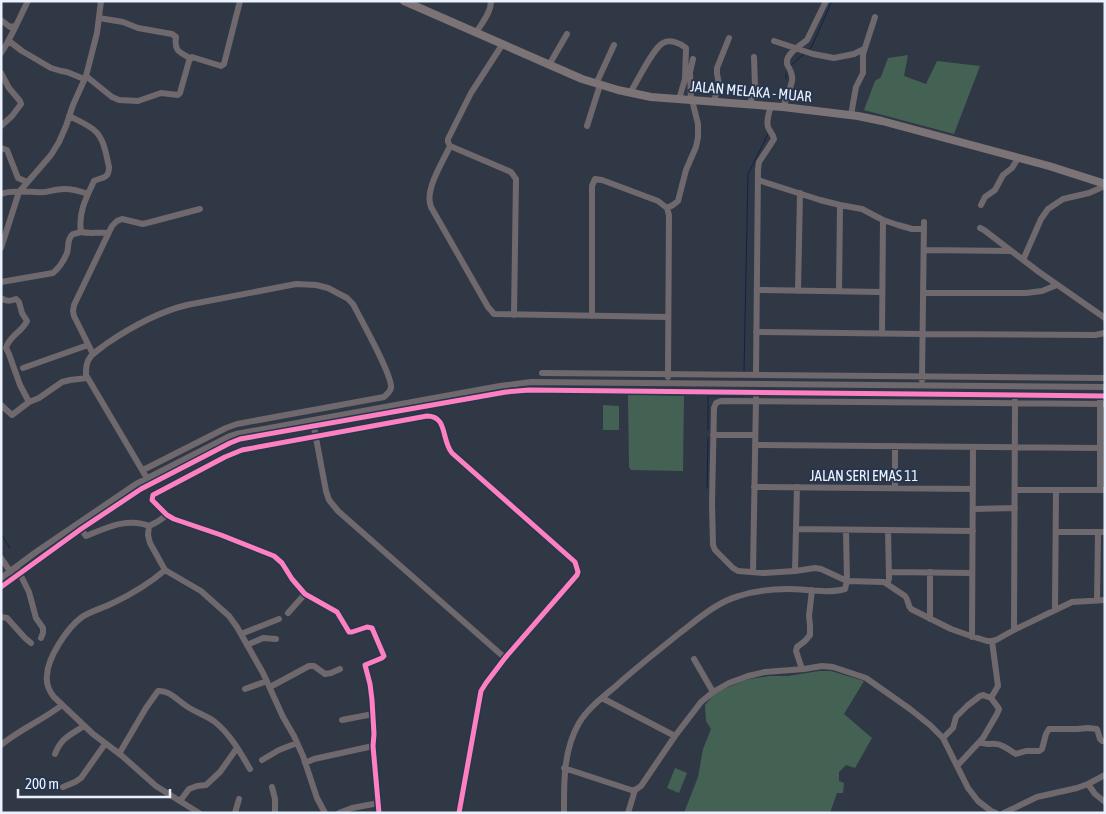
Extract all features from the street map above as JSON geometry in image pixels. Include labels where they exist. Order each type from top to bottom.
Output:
[{"type":"main road","name":"JALAN MELAKA - MUAR","points":[[404,1],[423,5],[476,33],[582,79],[630,93],[651,97],[783,107],[851,115],[882,121],[1049,166],[1105,185]]},
{"type":"street","points":[[1,53],[28,1]]},
{"type":"street","points":[[1,248],[18,192],[51,155],[59,142],[85,77],[97,33],[101,1]]},
{"type":"street","points":[[99,18],[172,34],[176,37],[178,51],[190,58],[221,66],[224,64],[240,1]]},
{"type":"street","points":[[783,107],[792,80],[787,61],[807,40],[826,1]]},
{"type":"street","points":[[476,33],[492,3]]},
{"type":"street","points":[[851,115],[856,86],[863,73],[864,49],[875,17]]},
{"type":"street","points":[[1,20],[10,26],[15,26]]},
{"type":"street","points":[[549,65],[568,34]]},
{"type":"street","points":[[714,101],[719,84],[717,68],[729,38]]},
{"type":"street","points":[[8,41],[51,68],[85,77],[112,98],[119,100],[138,101],[161,93],[178,95],[190,58]]},
{"type":"street","points":[[630,93],[646,64],[661,43],[672,41],[682,44],[686,48],[685,79],[679,99]]},
{"type":"street","points":[[774,41],[813,54],[834,58],[854,54],[864,49]]},
{"type":"street","points":[[502,44],[448,139],[450,146],[430,190],[430,207],[458,255],[494,314],[668,317]]},
{"type":"street","points":[[587,126],[598,84],[614,45]]},
{"type":"street","points":[[750,104],[755,86],[754,56]]},
{"type":"street","points":[[667,208],[678,201],[686,170],[696,147],[698,137],[698,124],[692,100],[690,72],[693,59]]},
{"type":"street","points":[[1,73],[21,104],[1,126]]},
{"type":"street","points":[[756,375],[758,169],[759,162],[774,139],[768,127],[767,119],[771,106]]},
{"type":"street","points":[[69,116],[96,132],[103,143],[109,167],[107,176],[94,181],[88,194],[81,215],[81,232]]},
{"type":"street","points":[[450,146],[511,172],[516,179],[514,315]]},
{"type":"street","points":[[1,148],[7,150],[18,178],[16,182],[18,192]]},
{"type":"street","points":[[981,205],[985,197],[995,190],[1003,175],[1012,168],[1018,158]]},
{"type":"street","points":[[18,178],[27,182]]},
{"type":"street","points":[[592,316],[592,186],[595,179],[658,201],[667,208],[668,391]]},
{"type":"street","points":[[758,180],[840,206],[862,209],[883,220],[912,229],[924,225],[922,394]]},
{"type":"street","points":[[1023,260],[1041,219],[1048,209],[1062,199],[1089,193],[1105,185]]},
{"type":"street","points":[[1,194],[6,192],[28,193],[65,189],[82,191],[88,194]]},
{"type":"street","points":[[798,291],[800,193]]},
{"type":"street","points":[[839,291],[840,206]]},
{"type":"street","points":[[93,354],[73,311],[84,283],[112,226],[122,219],[143,224],[200,209]]},
{"type":"street","points":[[882,334],[883,220]]},
{"type":"street","points":[[980,228],[1105,318]]},
{"type":"street","points":[[1,282],[56,270],[64,260],[69,239],[73,234],[81,232],[108,233]]},
{"type":"street","points":[[924,250],[1011,251]]},
{"type":"street","points":[[143,470],[237,424],[384,397],[391,388],[391,382],[387,370],[353,304],[341,294],[328,288],[296,284],[172,308],[112,340],[93,354],[87,364],[87,378],[149,481]]},
{"type":"street","points":[[923,293],[1026,293],[1042,291],[1057,285]]},
{"type":"street","points":[[757,290],[882,292]]},
{"type":"street","points":[[1,298],[5,301],[16,299],[27,321],[4,347],[10,354],[20,385],[29,402]]},
{"type":"street","points":[[756,332],[1086,335],[1105,333]]},
{"type":"street","points":[[23,368],[88,345]]},
{"type":"street","points":[[542,373],[1105,378]]},
{"type":"street","points":[[1,405],[12,415],[62,382],[87,378]]},
{"type":"street","points":[[314,423],[519,383],[1102,387],[1100,448],[1102,490],[1015,490]]},
{"type":"street","points":[[753,572],[756,384]]},
{"type":"street","points":[[1,578],[15,572],[81,529],[141,489],[149,481],[236,434],[517,390],[1102,396]]},
{"type":"street","points":[[1014,630],[1015,395]]},
{"type":"street","points":[[1102,404],[721,401],[716,403],[714,408],[712,504],[713,545],[715,550],[738,571],[764,573],[815,568],[822,569],[847,581],[884,582],[908,599],[911,610],[972,637],[987,641],[996,640],[1072,602],[1105,600]]},
{"type":"street","points":[[379,813],[373,746],[373,714],[366,665],[384,656],[372,628],[366,627],[349,632],[337,612],[305,594],[292,579],[282,563],[274,556],[174,519],[167,515],[152,500],[153,495],[238,451],[248,448],[433,416],[440,421],[446,443],[452,453],[575,562],[578,568],[577,575],[505,658],[481,691],[459,813]]},
{"type":"street","points":[[314,423],[329,500],[338,511],[505,658]]},
{"type":"street","points":[[713,434],[755,435]]},
{"type":"street","points":[[755,445],[1100,448]]},
{"type":"street","points":[[894,488],[895,446]]},
{"type":"street","points":[[972,637],[973,447]]},
{"type":"street","points":[[1,587],[15,572],[136,484],[149,481]]},
{"type":"street","name":"JALAN SERI EMAS 11","points":[[754,487],[973,489]]},
{"type":"street","points":[[795,571],[797,487]]},
{"type":"street","points":[[1055,609],[1056,490]]},
{"type":"street","points":[[973,508],[1015,508]]},
{"type":"street","points":[[149,526],[167,515]]},
{"type":"street","points":[[81,529],[86,536],[127,522],[143,523],[149,526]]},
{"type":"street","points":[[149,526],[148,535],[150,543],[166,570],[201,591],[229,616],[241,634],[297,743],[317,798],[325,813]]},
{"type":"street","points":[[796,529],[973,530]]},
{"type":"street","points":[[564,813],[564,768],[569,747],[578,724],[587,712],[640,664],[702,616],[721,604],[740,595],[764,591],[787,589],[840,591],[845,589],[847,581],[846,530]]},
{"type":"street","points":[[886,584],[889,579],[888,530]]},
{"type":"street","points":[[1056,532],[1101,532],[1097,601]]},
{"type":"street","points":[[2,562],[15,572],[29,592],[36,618],[43,628],[41,638]]},
{"type":"street","points":[[166,570],[115,602],[75,622],[57,647],[46,675],[50,692],[84,726],[156,786],[199,813]]},
{"type":"street","points":[[888,572],[972,573]]},
{"type":"street","points":[[930,572],[930,619]]},
{"type":"street","points":[[802,669],[796,651],[797,647],[810,635],[809,616],[812,590]]},
{"type":"street","points":[[288,613],[305,594]]},
{"type":"street","points":[[1,616],[7,618],[31,643]]},
{"type":"street","points":[[241,634],[278,620]]},
{"type":"street","points":[[247,645],[263,638],[276,639]]},
{"type":"street","points":[[991,698],[998,686],[992,641]]},
{"type":"street","points":[[694,658],[713,692]]},
{"type":"street","points":[[245,689],[268,684],[309,666],[314,666],[325,674],[340,668]]},
{"type":"street","points":[[628,813],[635,790],[641,786],[701,702],[713,692],[729,683],[748,676],[765,672],[822,666],[833,667],[866,678],[917,714],[943,738],[968,788],[978,801],[996,813]]},
{"type":"street","points":[[119,754],[146,708],[158,691],[161,690],[169,693],[184,705],[216,723],[237,748],[250,769]]},
{"type":"street","points":[[943,738],[953,728],[956,717],[980,696],[983,695],[991,698],[999,709],[983,738],[957,766]]},
{"type":"street","points":[[602,698],[675,736]]},
{"type":"street","points":[[1,745],[18,732],[62,705]]},
{"type":"street","points":[[342,720],[373,714]]},
{"type":"street","points":[[55,754],[63,739],[84,726]]},
{"type":"street","points":[[980,742],[985,745],[1000,744],[1016,754],[1042,749],[1049,729],[1088,728],[1096,728],[1100,739],[1105,741]]},
{"type":"street","points":[[262,760],[279,750],[297,743]]},
{"type":"street","points":[[63,786],[81,778],[105,744]]},
{"type":"street","points":[[305,763],[373,746]]},
{"type":"street","points":[[180,801],[189,789],[206,785],[220,772],[237,748]]},
{"type":"street","points":[[564,768],[635,790]]},
{"type":"street","points":[[1004,813],[1037,797],[1077,788],[1105,775]]},
{"type":"street","points":[[1088,784],[1095,794],[1105,802]]},
{"type":"street","points":[[272,787],[275,799],[275,813]]},
{"type":"street","points":[[235,813],[239,799]]},
{"type":"street","points":[[339,813],[352,808],[379,803]]},
{"type":"green space","points":[[908,55],[904,76],[926,84],[937,61],[980,66],[954,134],[864,110],[875,81],[881,77],[888,58]]},
{"type":"green space","points":[[628,394],[684,396],[683,471],[631,470],[629,467]]},
{"type":"green space","points":[[603,405],[619,406],[619,430],[603,430]]},
{"type":"green space","points":[[831,671],[864,681],[844,714],[872,738],[855,768],[846,765],[839,772],[839,781],[844,783],[843,793],[837,793],[830,813],[684,813],[698,777],[703,749],[711,729],[706,721],[705,705],[715,693],[745,680]]},
{"type":"green space","points":[[675,768],[687,773],[679,793],[667,788]]},
{"type":"waterway","points":[[809,50],[832,1]]},
{"type":"waterway","points":[[791,65],[804,54]]},
{"type":"waterway","points":[[786,74],[786,79]]},
{"type":"waterway","points":[[744,371],[748,174],[768,134]]},
{"type":"waterway","points":[[708,430],[708,396],[744,396]]},
{"type":"waterway","points":[[707,488],[708,438]]},
{"type":"waterway","points":[[1,534],[10,548]]},
{"type":"cycle path","points":[[1,587],[81,529],[141,489],[240,439],[506,392],[529,390],[1105,396]]},
{"type":"cycle path","points":[[379,813],[373,746],[372,700],[365,665],[384,656],[372,628],[367,627],[349,632],[337,612],[305,594],[292,579],[282,563],[274,556],[174,519],[167,515],[152,500],[153,495],[242,450],[427,416],[434,417],[441,424],[452,453],[575,562],[578,572],[505,658],[481,691],[459,813]]}]
